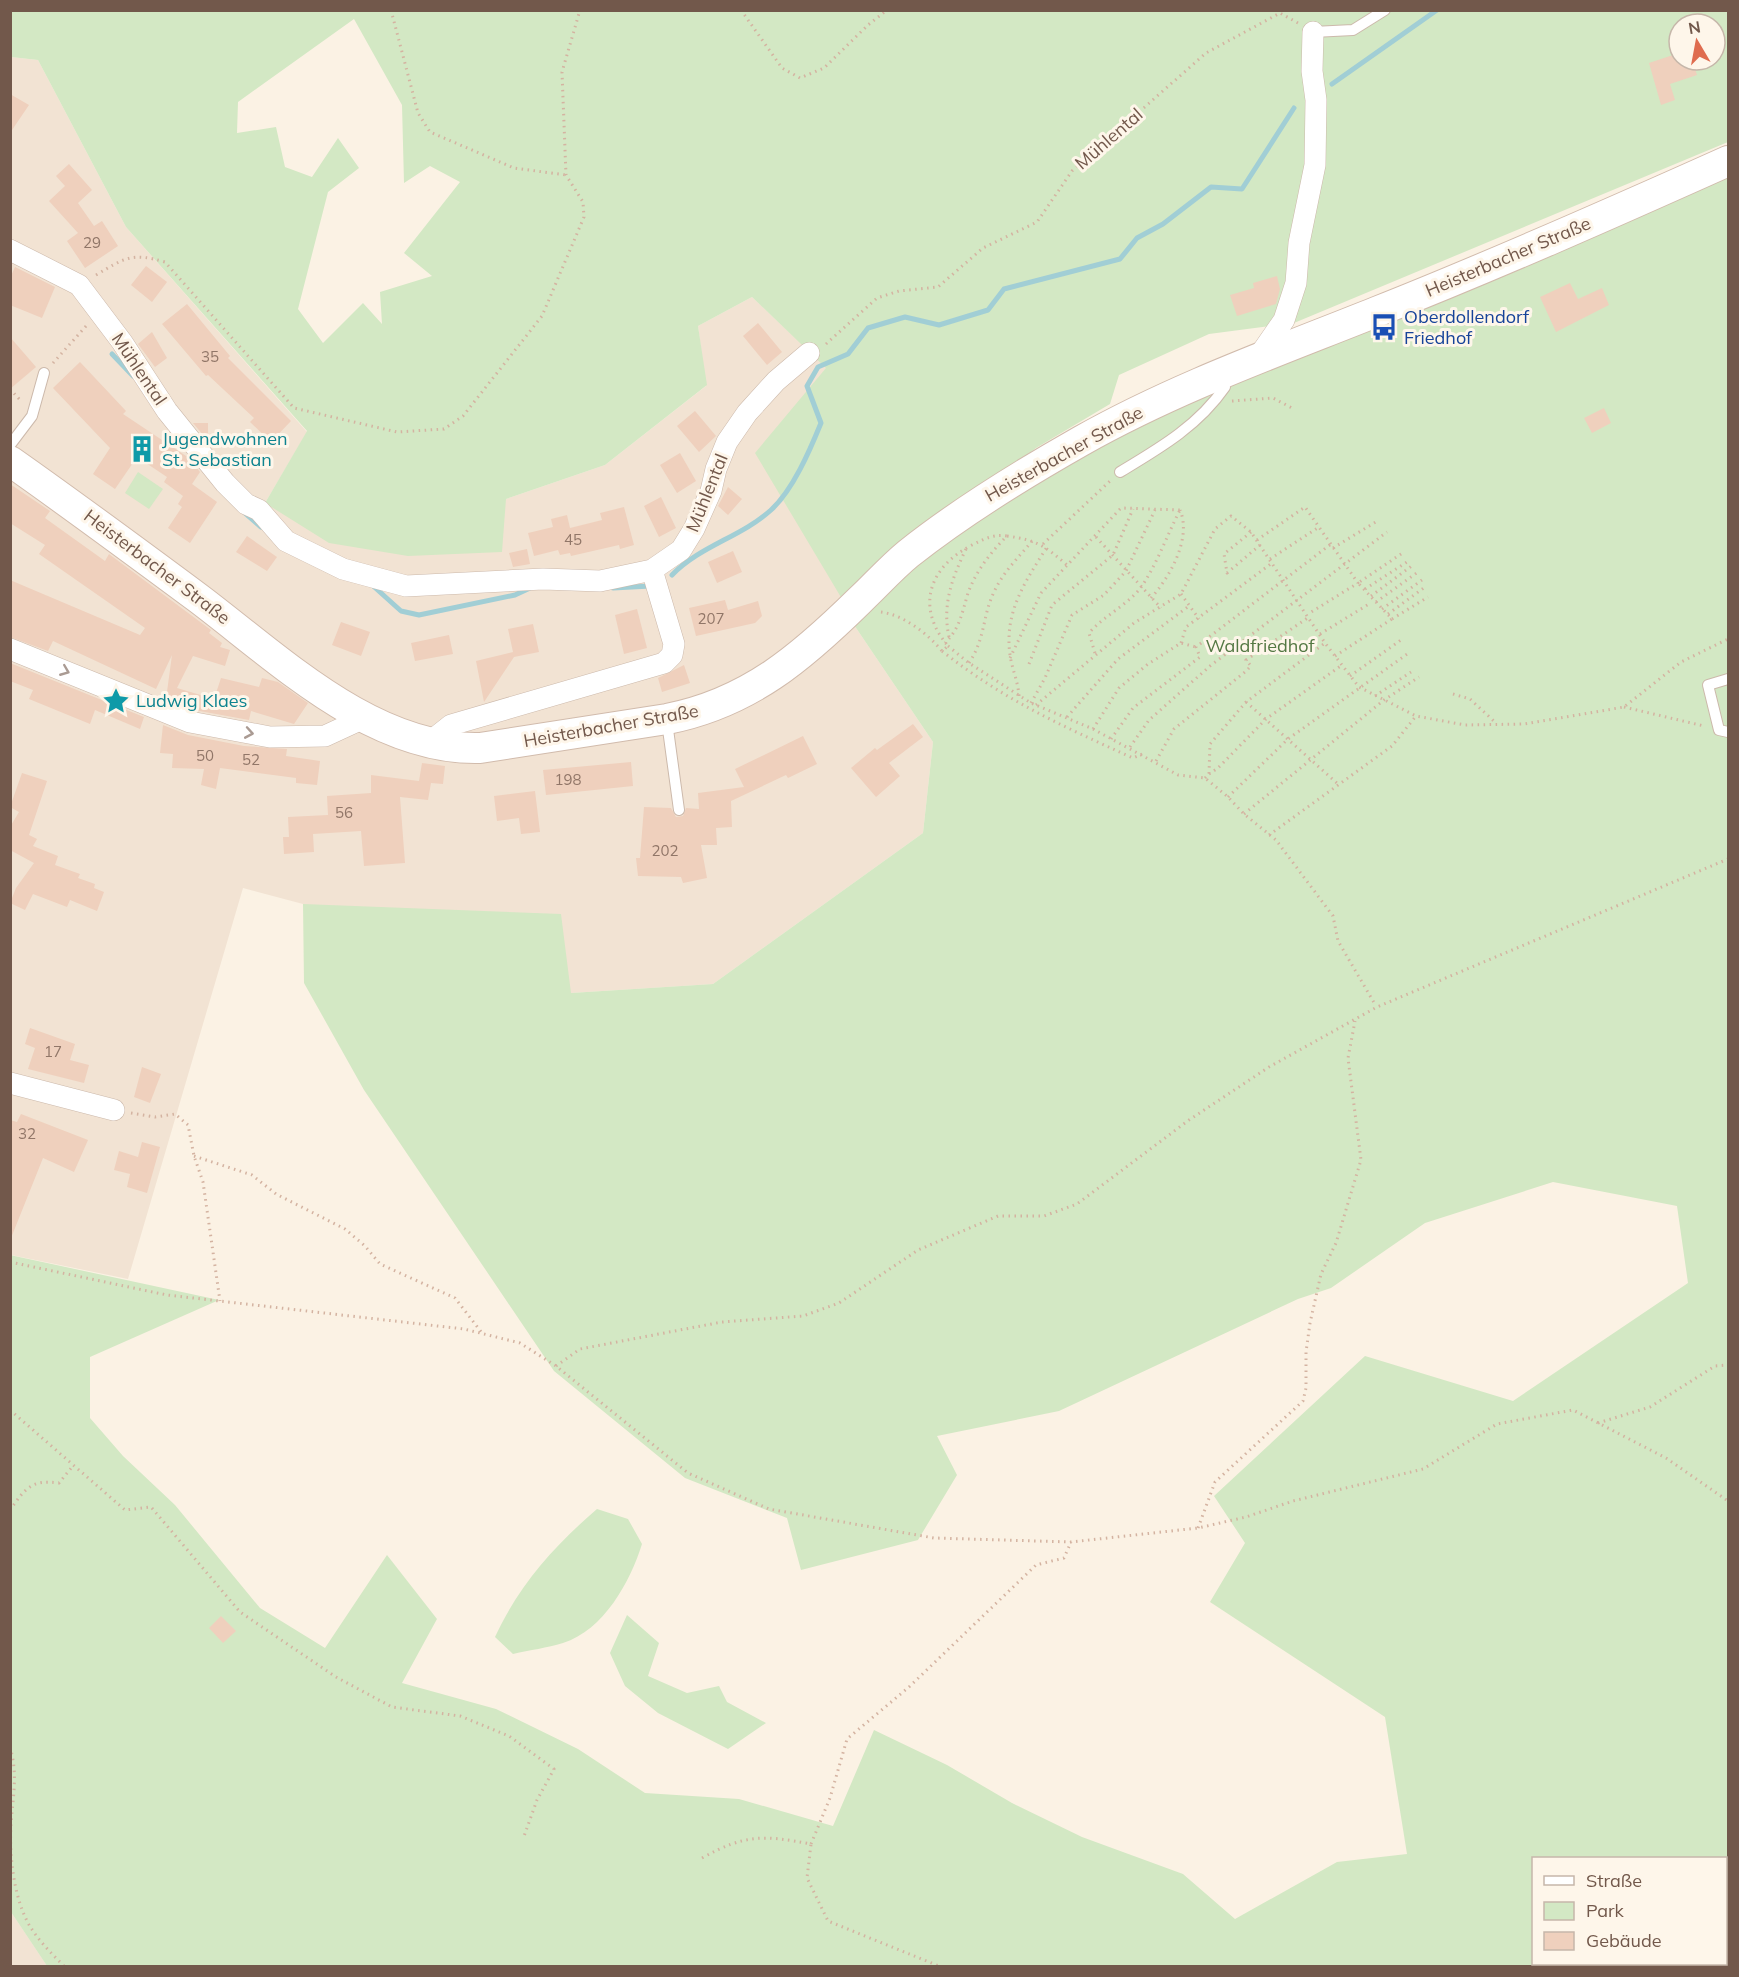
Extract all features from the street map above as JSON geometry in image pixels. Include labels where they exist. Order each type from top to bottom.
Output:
[{"type":"main road","name":"Heisterbacher Straße","points":[[10,462],[71,503],[337,702],[364,718],[427,744],[455,749],[480,748],[667,719],[692,714],[773,677],[812,646],[906,555],[978,502],[1082,441],[1222,372],[1450,282],[1728,161]]},
{"type":"street","points":[[1259,356],[1284,320],[1296,283],[1299,243],[1315,165],[1316,100],[1311,71],[1313,32]]},
{"type":"street","name":"Mühlental","points":[[10,250],[79,285],[99,310],[168,411],[225,483],[246,504],[259,510],[286,541],[343,569],[406,586],[543,579],[600,581],[652,570],[681,550],[694,529],[711,491],[716,469],[728,442],[747,413],[776,381],[809,353]]},
{"type":"street","name":"Heisterbacher Straße","points":[[427,744],[451,725],[664,663],[672,655],[674,644],[652,570]]},
{"type":"street","points":[[10,649],[190,722],[270,737],[325,736],[364,718]]},
{"type":"street","points":[[10,1083],[114,1110]]},
{"type":"lane","points":[[1313,32],[1353,30],[1385,10]]},
{"type":"lane","points":[[1120,472],[1169,443],[1213,404],[1225,387],[1222,372]]},
{"type":"lane","points":[[10,445],[32,416],[44,373]]},
{"type":"lane","points":[[1724,731],[1708,685],[1728,679]]},
{"type":"lane","points":[[667,719],[679,810]]},
{"type":"path","points":[[391,10],[418,112],[430,132],[514,168],[566,174]]},
{"type":"path","points":[[79,285],[118,262],[141,255],[165,262],[294,408],[397,432],[444,429],[463,416],[542,316],[584,217],[584,202],[566,174],[562,72],[580,10]]},
{"type":"path","points":[[741,10],[782,68],[800,78],[825,68],[868,25],[887,10]]},
{"type":"path","name":"Mühlental","points":[[809,353],[840,333],[877,298],[899,291],[938,287],[983,248],[1037,222],[1072,171],[1206,53],[1280,13],[1313,32]]},
{"type":"path","points":[[44,373],[99,310]]},
{"type":"path","points":[[1213,404],[1248,398],[1273,398],[1293,408]]},
{"type":"path","points":[[1019,696],[1017,676],[1010,658],[1008,630],[1016,596],[1045,545],[1120,472]]},
{"type":"path","points":[[1257,540],[1305,507],[1358,583],[1392,619]]},
{"type":"path","points":[[1010,658],[1041,593],[1121,508],[1180,510]]},
{"type":"path","points":[[1029,664],[1052,605],[1113,555],[1132,509]]},
{"type":"path","points":[[1030,704],[1045,678],[1072,615],[1104,595],[1126,571],[1155,510]]},
{"type":"path","points":[[1095,654],[1089,633],[1098,623],[1120,609],[1140,588],[1180,510]]},
{"type":"path","points":[[1151,598],[1166,581],[1175,561],[1185,522],[1180,510]]},
{"type":"path","points":[[1036,705],[1134,623],[1161,609],[1181,594],[1215,529],[1231,516],[1251,532],[1257,540],[1325,643],[1359,687],[1416,716],[1465,725],[1524,724],[1624,707],[1724,731]]},
{"type":"path","points":[[1181,644],[1196,647],[1283,580],[1332,546],[1379,520]]},
{"type":"path","points":[[1093,729],[1119,688],[1148,664],[1181,644],[1186,627],[1319,527]]},
{"type":"path","points":[[1251,532],[1224,554],[1227,573],[1260,545]]},
{"type":"path","points":[[1129,748],[1149,720],[1210,666],[1343,563],[1387,532]]},
{"type":"path","points":[[1068,565],[1045,545],[1034,540],[994,534],[967,547],[938,569],[931,585],[930,604],[934,622],[946,644],[969,663],[1030,704],[1093,729],[1142,753],[1178,775],[1205,778],[1228,797],[1244,814],[1276,840],[1333,916],[1338,941],[1377,1007]]},
{"type":"path","points":[[942,651],[958,628],[969,592],[979,571],[1007,536]]},
{"type":"path","points":[[1096,537],[1161,609]]},
{"type":"path","points":[[969,663],[982,638],[993,593],[1006,570],[1034,540]]},
{"type":"path","points":[[950,638],[945,617],[952,579],[967,547]]},
{"type":"path","points":[[1156,762],[1174,729],[1245,672],[1251,666],[1246,660],[1404,552]]},
{"type":"path","points":[[1365,589],[1410,560]]},
{"type":"path","points":[[1371,596],[1413,565]]},
{"type":"path","points":[[1377,602],[1418,572]]},
{"type":"path","points":[[1382,609],[1422,580]]},
{"type":"path","points":[[1388,614],[1425,587]]},
{"type":"path","points":[[1181,594],[1199,619]]},
{"type":"path","points":[[1335,656],[1428,597]]},
{"type":"path","points":[[1320,634],[1369,604]]},
{"type":"path","points":[[1067,717],[1118,659],[1189,606]]},
{"type":"path","points":[[878,612],[891,614],[932,638],[942,651],[978,680],[1030,711],[1133,758],[1142,753]]},
{"type":"path","points":[[1624,707],[1681,662],[1728,639]]},
{"type":"path","points":[[1350,676],[1401,640]]},
{"type":"path","points":[[1209,774],[1210,744],[1246,702],[1325,643]]},
{"type":"path","points":[[1111,739],[1133,708],[1200,657],[1196,647]]},
{"type":"path","points":[[1228,797],[1288,739],[1410,652]]},
{"type":"path","points":[[1205,778],[1218,768],[1266,719],[1342,665]]},
{"type":"path","points":[[1376,696],[1411,672]]},
{"type":"path","points":[[1244,814],[1384,700],[1419,677]]},
{"type":"path","points":[[1453,694],[1470,699],[1497,724]]},
{"type":"path","points":[[1246,702],[1338,784]]},
{"type":"path","points":[[1269,835],[1392,746],[1416,716]]},
{"type":"path","points":[[556,1366],[580,1349],[722,1322],[803,1316],[839,1303],[918,1250],[998,1216],[1044,1216],[1077,1204],[1189,1120],[1269,1067],[1377,1007],[1728,859]]},
{"type":"path","points":[[1198,1528],[1215,1482],[1303,1401],[1306,1388],[1306,1352],[1310,1323],[1321,1274],[1335,1243],[1361,1160],[1348,1058],[1355,1021]]},
{"type":"path","points":[[114,1110],[155,1117],[175,1114],[188,1125],[194,1156],[203,1182],[220,1301]]},
{"type":"path","points":[[194,1156],[252,1175],[276,1194],[345,1229],[365,1246],[380,1264],[455,1298],[482,1334]]},
{"type":"path","points":[[10,1262],[103,1284],[482,1334],[520,1343],[556,1366],[687,1473],[769,1509],[934,1538],[1071,1542],[1198,1528],[1246,1517],[1293,1501],[1423,1469],[1497,1424],[1573,1410],[1666,1458],[1728,1501]]},
{"type":"path","points":[[1598,1423],[1650,1407],[1715,1366],[1728,1365]]},
{"type":"path","points":[[10,1410],[26,1422],[72,1467],[125,1510],[151,1507],[240,1612],[336,1677],[392,1707],[460,1716],[509,1736],[554,1769],[537,1800],[523,1839]]},
{"type":"path","points":[[10,1510],[24,1490],[42,1481],[58,1483],[72,1467]]},
{"type":"path","points":[[939,1966],[828,1921],[807,1878],[811,1844],[830,1798],[847,1739],[909,1687],[1036,1565],[1065,1558],[1071,1542]]},
{"type":"path","points":[[10,1747],[16,1767],[10,1828],[13,1866],[21,1903],[30,1926],[64,1966]]},
{"type":"path","points":[[702,1858],[726,1845],[768,1836],[811,1844]]},
{"type":"shaded area","points":[[11,57],[38,60],[126,227],[307,432],[265,503],[506,499],[605,465],[706,386],[698,326],[752,297],[827,368],[842,598],[848,616],[933,742],[923,833],[713,984],[571,993],[303,904],[243,888],[128,1279],[11,1255]]},
{"type":"shaded area","points":[[11,1912],[47,1966],[11,1966]]},
{"type":"green space","points":[[11,10],[1728,11],[1728,142],[1294,323],[1209,334],[1119,375],[1110,404],[1036,448],[842,599],[755,453],[826,368],[752,297],[698,326],[707,385],[605,465],[506,499],[502,552],[408,556],[329,543],[265,503],[307,431],[126,227],[38,60],[11,57]],"holes":[[[354,19],[402,105],[404,183],[430,166],[460,182],[404,253],[432,276],[380,292],[382,324],[363,303],[323,343],[298,309],[328,192],[359,168],[338,138],[312,177],[285,167],[276,127],[237,133],[238,102]]]},
{"type":"green space","name":"Waldfriedhof","points":[[1728,176],[1728,1966],[47,1966],[11,1912],[10,1255],[219,1300],[90,1357],[90,1418],[123,1456],[175,1505],[260,1608],[325,1648],[387,1555],[437,1619],[402,1683],[496,1709],[578,1749],[645,1793],[739,1799],[833,1826],[874,1730],[947,1765],[1012,1803],[1082,1837],[1183,1874],[1235,1919],[1337,1862],[1407,1854],[1385,1717],[1210,1602],[1245,1543],[1214,1496],[1365,1356],[1513,1401],[1688,1283],[1677,1206],[1553,1182],[1425,1223],[1331,1288],[1298,1299],[1059,1411],[937,1436],[957,1475],[918,1540],[801,1570],[787,1518],[685,1478],[554,1371],[364,1090],[304,983],[303,904],[561,914],[571,993],[713,984],[923,833],[933,742],[848,616],[909,560],[1139,417]]},
{"type":"green space","points":[[138,472],[163,489],[149,509],[125,493]]},
{"type":"green space","points":[[597,1509],[628,1519],[642,1544],[623,1589],[603,1616],[578,1637],[557,1645],[513,1654],[495,1637],[515,1600],[552,1552]]},
{"type":"green space","points":[[627,1615],[659,1643],[648,1676],[687,1693],[719,1686],[727,1702],[766,1723],[728,1749],[658,1713],[625,1686],[610,1653]]},
{"type":"building","points":[[1667,57],[1667,72],[1696,72],[1697,75],[1670,84],[1675,100],[1661,105],[1649,63]]},
{"type":"building","points":[[10,94],[29,105],[10,133]]},
{"type":"building","points":[[69,164],[92,190],[78,203],[94,226],[102,221],[118,246],[85,268],[67,241],[78,233],[49,201],[65,186],[56,176]]},
{"type":"building","points":[[146,266],[167,282],[152,302],[131,285]]},
{"type":"building","points":[[15,267],[55,287],[42,318],[10,305],[10,278]]},
{"type":"building","points":[[1277,276],[1280,289],[1276,304],[1237,316],[1230,295],[1254,288],[1253,283]]},
{"type":"building","points":[[1570,283],[1578,299],[1602,288],[1609,305],[1556,332],[1540,297]]},
{"type":"building","points":[[187,304],[230,356],[228,358],[291,421],[271,442],[250,422],[254,418],[208,375],[206,376],[162,324]]},
{"type":"building","points":[[758,323],[782,352],[767,365],[743,336]]},
{"type":"building","points":[[152,332],[167,358],[155,367],[138,344]]},
{"type":"building","points":[[10,337],[36,367],[10,389]]},
{"type":"building","name":"Jugendwohnen St. Sebastian","points":[[80,362],[126,411],[123,414],[189,458],[200,472],[192,484],[217,502],[190,543],[168,528],[182,507],[178,504],[183,496],[164,482],[167,477],[137,457],[115,489],[93,474],[110,448],[53,388]]},
{"type":"building","points":[[1604,408],[1611,423],[1592,433],[1584,418]]},
{"type":"building","points":[[695,411],[716,436],[699,452],[677,426]]},
{"type":"building","points":[[193,423],[208,423],[208,441]]},
{"type":"building","points":[[680,453],[696,481],[677,493],[660,465]]},
{"type":"building","points":[[10,484],[50,511],[45,518],[105,561],[109,554],[211,630],[209,633],[222,643],[220,647],[230,650],[225,666],[193,656],[177,688],[214,699],[221,678],[259,687],[262,678],[278,682],[308,703],[294,724],[251,711],[249,720],[194,710],[166,699],[172,655],[156,689],[53,641],[48,651],[10,637],[10,580],[140,635],[145,628],[39,554],[45,545],[10,523]]},
{"type":"building","points":[[728,487],[742,499],[728,515],[718,506]]},
{"type":"building","points":[[661,497],[676,528],[659,537],[644,506]]},
{"type":"building","points":[[624,507],[634,545],[620,549],[619,545],[571,556],[570,553],[560,555],[558,550],[534,556],[528,533],[553,527],[551,519],[567,515],[570,528],[602,520],[600,513]]},
{"type":"building","points":[[247,536],[277,557],[267,571],[236,552]]},
{"type":"building","points":[[527,549],[530,564],[513,567],[509,553]]},
{"type":"building","points":[[733,551],[742,572],[717,583],[708,562]]},
{"type":"building","points":[[725,600],[728,610],[758,601],[762,616],[755,623],[696,636],[689,608]]},
{"type":"building","points":[[637,609],[647,648],[624,654],[615,615]]},
{"type":"building","points":[[341,622],[370,632],[361,656],[332,645]]},
{"type":"building","points":[[533,624],[539,652],[514,657],[484,702],[476,661],[513,652],[508,629]]},
{"type":"building","points":[[449,635],[453,654],[415,661],[411,643]]},
{"type":"building","points":[[10,663],[144,717],[140,729],[95,710],[90,724],[29,699],[33,690],[10,681]]},
{"type":"building","points":[[684,665],[690,683],[662,692],[658,678]]},
{"type":"building","points":[[913,724],[923,737],[889,763],[900,776],[876,797],[851,768],[875,748],[877,750]]},
{"type":"building","points":[[163,725],[188,735],[244,746],[287,749],[286,756],[320,761],[317,785],[296,783],[296,778],[220,768],[216,789],[201,785],[204,769],[172,768],[173,754],[160,753]]},
{"type":"building","points":[[803,736],[817,764],[788,778],[786,775],[731,801],[732,827],[716,828],[717,845],[701,845],[707,878],[683,883],[681,877],[638,876],[636,858],[640,858],[644,807],[671,808],[676,817],[683,816],[686,808],[699,809],[698,793],[744,787],[735,769]]},
{"type":"building","points":[[631,762],[633,786],[546,795],[543,770]]},
{"type":"building","points":[[422,763],[445,766],[443,784],[431,783],[428,800],[400,797],[405,863],[364,866],[361,831],[313,834],[314,852],[284,854],[283,837],[289,837],[288,817],[328,815],[327,796],[371,793],[371,775],[419,781]]},
{"type":"building","points":[[22,773],[47,781],[29,835],[37,839],[33,846],[58,856],[55,865],[80,874],[78,878],[95,884],[94,888],[104,892],[97,911],[70,900],[67,907],[33,894],[25,910],[10,903],[16,888],[34,863],[10,850],[10,827],[19,812],[10,807]]},
{"type":"building","points":[[535,791],[540,832],[521,834],[519,818],[497,821],[494,796]]},
{"type":"building","points":[[30,1028],[75,1044],[70,1060],[89,1065],[84,1083],[28,1069],[35,1048],[25,1044]]},
{"type":"building","points":[[142,1067],[161,1074],[150,1103],[134,1097]]},
{"type":"building","points":[[21,1114],[88,1140],[74,1172],[43,1158],[11,1238],[10,1120],[17,1122]]},
{"type":"building","points":[[142,1142],[160,1147],[147,1193],[127,1187],[130,1174],[114,1170],[119,1151],[138,1157]]},
{"type":"building","points":[[221,1616],[236,1631],[223,1643],[209,1628]]},
{"type":"waterway","points":[[1332,84],[1437,10]]},
{"type":"waterway","points":[[672,575],[695,556],[759,519],[771,510],[787,492],[821,423],[807,386],[818,367],[848,354],[868,328],[905,317],[939,325],[988,310],[1004,289],[1120,259],[1137,238],[1163,224],[1211,187],[1242,189],[1294,108]]},
{"type":"waterway","points":[[112,354],[133,376]]},
{"type":"waterway","points":[[245,513],[261,527]]},
{"type":"waterway","points":[[371,584],[401,611],[419,615],[515,595],[530,588]]},
{"type":"waterway","points":[[613,588],[651,586]]},
{"type":"place","name":"Oberdollendorf Friedhof","points":[[1384,327]]},
{"type":"place","name":"Jugendwohnen St. Sebastian","points":[[142,449]]},
{"type":"place","name":"Ludwig Klaes","points":[[116,701]]}]
